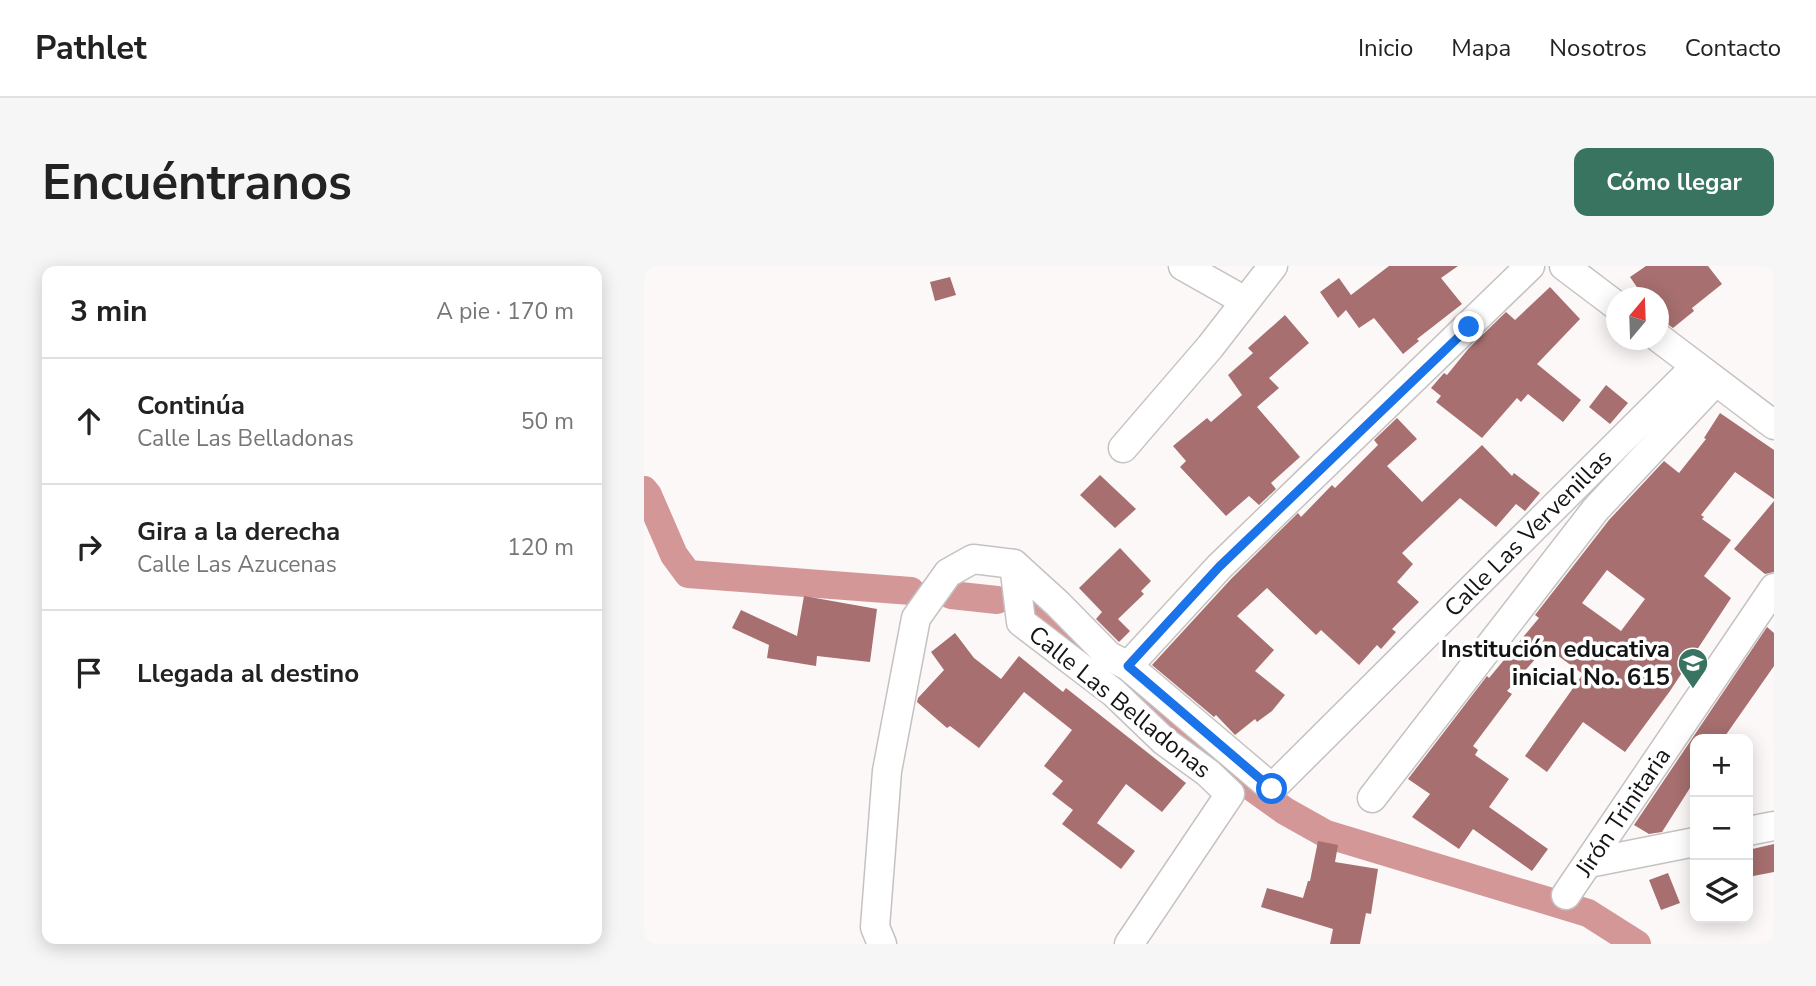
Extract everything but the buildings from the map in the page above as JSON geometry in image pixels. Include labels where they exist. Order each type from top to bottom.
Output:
[{"type":"street","points":[[1183,266],[1245,301]]},
{"type":"street","points":[[1123,448],[1210,347],[1273,266]]},
{"type":"street","points":[[1128,666],[1219,567],[1530,266]]},
{"type":"street","points":[[1564,266],[1606,298]]},
{"type":"street","points":[[1669,346],[1774,425]]},
{"type":"street","name":"Calle Las Vervenillas","points":[[1272,789],[1705,374]]},
{"type":"street","name":"Calle Las Vervenillas","points":[[1372,798],[1596,509],[1705,374]]},
{"type":"street","points":[[882,944],[876,927],[887,771],[916,618],[948,573],[973,559],[1014,564]]},
{"type":"street","name":"Calle Las Belladonas","points":[[1014,564],[1109,656],[1128,666],[1272,789]]},
{"type":"street","name":"Calle Las Belladonas","points":[[1014,564],[1021,622],[1114,693],[1164,741],[1209,774],[1230,794],[1129,944]]},
{"type":"street","name":"Jirón Trinitaria","points":[[1566,895],[1774,588]]},
{"type":"street","points":[[1753,830],[1774,826]]},
{"type":"street","points":[[1589,863],[1690,843]]},
{"type":"waterway","points":[[644,490],[674,555],[688,574],[911,591]]},
{"type":"waterway","points":[[951,595],[997,600]]},
{"type":"waterway","points":[[1038,614],[1187,741],[1285,811],[1326,834],[1588,913],[1637,944]]},
{"type":"place","name":"Institución educativa inicial No. 615","points":[[1693,690]]},
{"type":"route","points":[[1272,789],[1128,666],[1219,567],[1469,327]]}]
